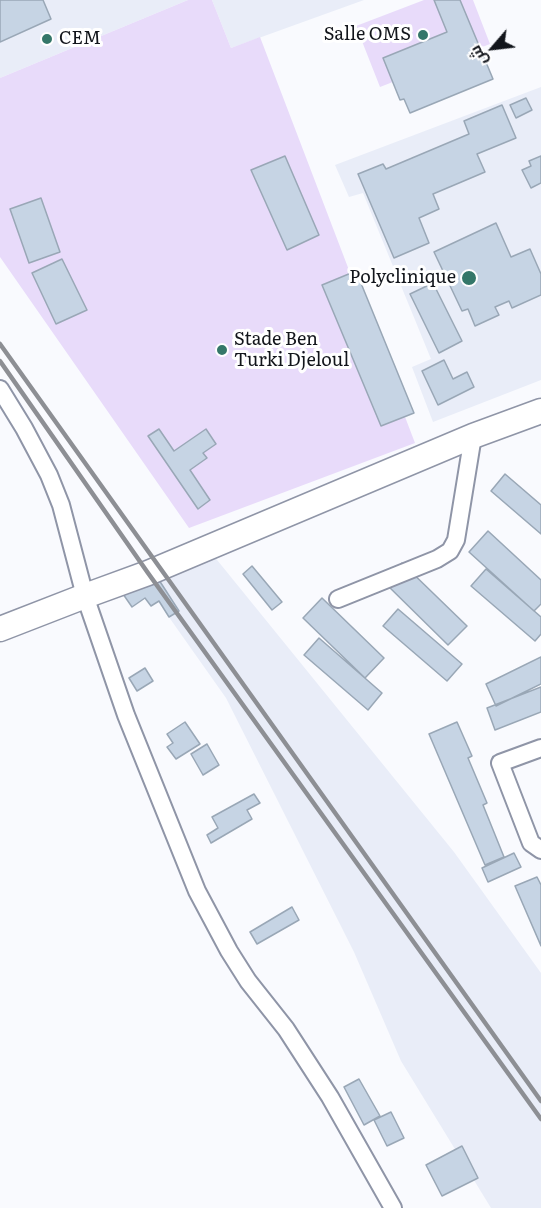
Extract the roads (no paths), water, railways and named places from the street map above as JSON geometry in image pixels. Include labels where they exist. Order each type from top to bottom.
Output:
[{"type":"main road","points":[[0,629],[190,556],[473,436],[541,411]]},
{"type":"street","points":[[0,389],[24,428],[61,505],[85,596],[126,715],[197,891],[229,951],[286,1029],[330,1097],[393,1208]]},
{"type":"street","points":[[338,599],[437,559],[450,551],[456,540],[473,436]]},
{"type":"street","points":[[541,748],[501,763],[531,843],[541,850]]},
{"type":"railway","points":[[0,344],[541,1101]]},
{"type":"railway","points":[[0,361],[148,573],[541,1119]]},
{"type":"place","name":"Salle OMS","points":[[423,35]]},
{"type":"place","name":"CEM","points":[[47,39]]},
{"type":"place","name":"Polyclinique","points":[[469,278]]},
{"type":"place","name":"Stade Ben Turki Djeloul","points":[[222,350]]}]
